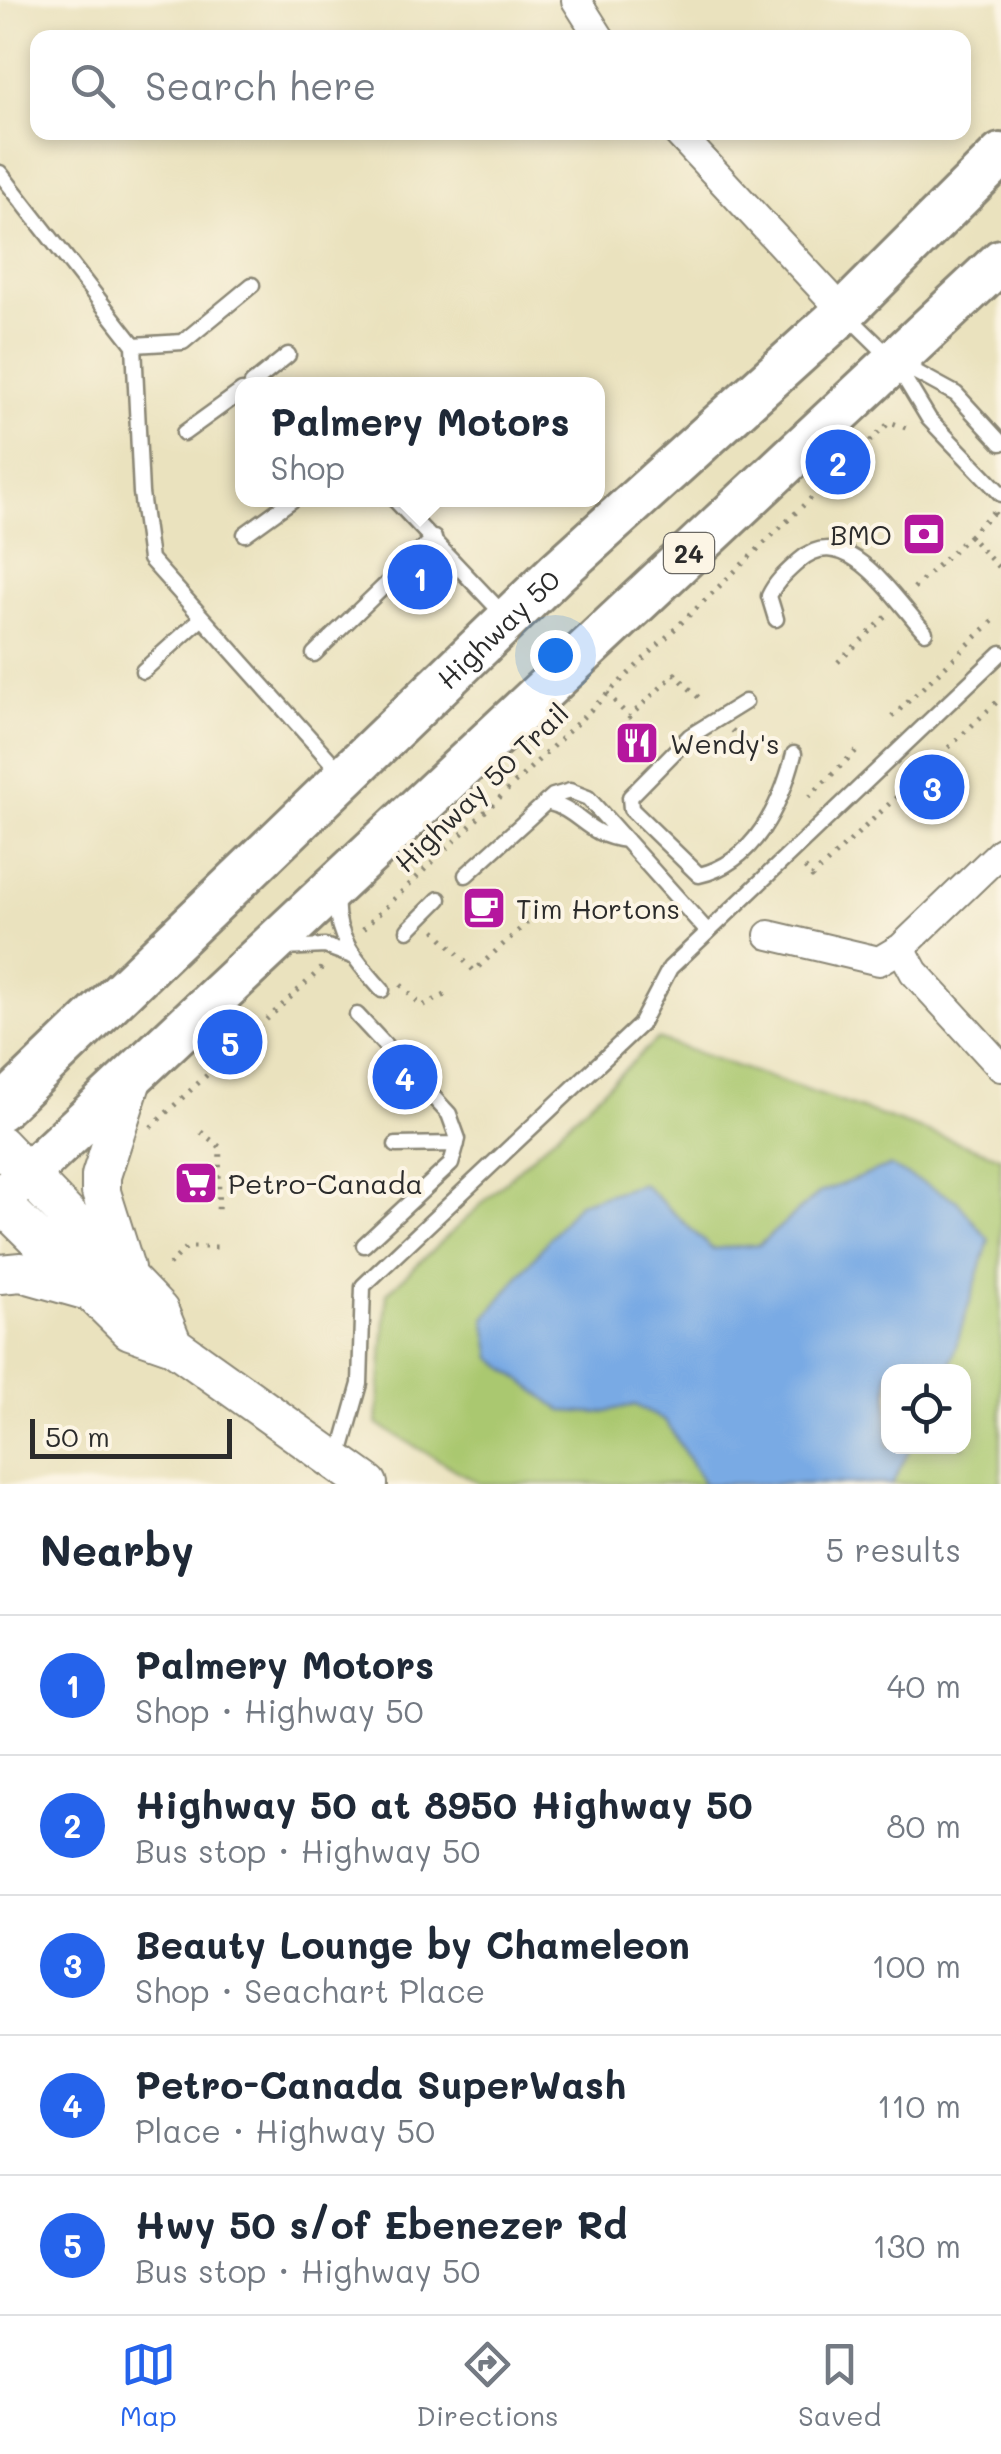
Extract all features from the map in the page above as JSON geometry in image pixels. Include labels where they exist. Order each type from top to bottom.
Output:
[{"type":"main road","name":"Highway 50","points":[[0,1109],[508,619],[844,312],[1001,155]]},
{"type":"main road","name":"24","points":[[7,1180],[134,1074],[1001,261]]},
{"type":"main road","points":[[129,1280],[101,1192],[101,1176],[134,1074]]},
{"type":"main road","points":[[7,1180],[92,1292],[130,1330],[173,1346],[353,1473]]},
{"type":"main road","points":[[7,1180],[129,1280],[159,1311],[173,1346]]},
{"type":"main road","points":[[0,1274],[21,1272],[92,1292]]},
{"type":"street","points":[[576,0],[595,30]]},
{"type":"street","points":[[683,140],[844,312]]},
{"type":"street","points":[[769,935],[879,961],[901,948],[1001,852]]},
{"type":"street","points":[[901,948],[914,972],[1001,1067]]},
{"type":"lane","points":[[0,173],[134,345],[141,493],[150,559],[344,777]]},
{"type":"lane","points":[[134,345],[183,342],[252,285]]},
{"type":"lane","points":[[844,312],[894,361],[929,419],[1001,494]]},
{"type":"lane","points":[[260,377],[288,354]]},
{"type":"lane","points":[[894,361],[956,394],[1001,443]]},
{"type":"lane","points":[[184,432],[235,396]]},
{"type":"lane","points":[[245,534],[282,507]]},
{"type":"lane","points":[[402,507],[508,619]]},
{"type":"lane","points":[[314,654],[434,538]]},
{"type":"lane","points":[[776,619],[769,596],[775,582],[811,550],[827,546],[859,561],[925,632]]},
{"type":"lane","points":[[143,671],[202,618]]},
{"type":"lane","points":[[353,1473],[363,1286],[640,1026],[670,968],[1001,652]]},
{"type":"lane","points":[[745,702],[690,736],[630,797],[632,810],[699,876],[720,871],[754,843],[787,782],[794,754]]},
{"type":"lane","points":[[466,875],[546,802],[561,792],[580,793],[707,931]]},
{"type":"lane","points":[[546,802],[566,809],[594,833],[626,840]]},
{"type":"lane","points":[[338,880],[336,904],[346,951],[382,990]]},
{"type":"lane","points":[[408,930],[439,900]]},
{"type":"lane","points":[[258,956],[302,946],[346,951]]},
{"type":"lane","points":[[357,1015],[449,1114],[457,1144],[451,1164],[364,1244]]},
{"type":"lane","points":[[396,1145],[457,1144]]},
{"type":"path","name":"Highway 50 Trail","points":[[150,1128],[346,951],[607,693],[890,422]]},
{"type":"path","points":[[994,513],[1001,520]]},
{"type":"path","points":[[906,596],[969,536],[1001,570]]},
{"type":"path","points":[[838,662],[890,613]]},
{"type":"path","points":[[892,717],[998,617]]},
{"type":"path","points":[[607,693],[629,717],[674,674],[711,709]]},
{"type":"path","points":[[792,876],[803,866],[812,876],[1001,698]]},
{"type":"path","points":[[730,728],[746,745]]},
{"type":"path","points":[[809,797],[856,751]]},
{"type":"path","points":[[430,924],[474,971],[532,918]]},
{"type":"path","points":[[201,1132],[220,1147],[218,1215]]},
{"type":"path","points":[[169,1265],[187,1247],[218,1247]]},
{"type":"green space","points":[[657,1039],[1001,1157],[1001,1484],[480,1484],[377,1424],[387,1293]]},
{"type":"water","points":[[889,1166],[956,1200],[989,1240],[950,1364],[881,1364],[881,1454],[907,1454],[892,1484],[704,1484],[666,1422],[635,1405],[597,1413],[562,1411],[492,1358],[485,1318],[578,1203],[643,1184],[712,1249],[759,1245],[819,1193]]},
{"type":"place","name":"Highway 50 at 8950 Highway 50","points":[[838,462]]},
{"type":"place","name":"BMO","points":[[924,534]]},
{"type":"place","name":"Palmery Motors","points":[[420,577]]},
{"type":"place","name":"Wendy's","points":[[637,743]]},
{"type":"place","name":"Beauty Lounge by Chameleon","points":[[932,787]]},
{"type":"place","name":"Tim Hortons","points":[[484,908]]},
{"type":"place","name":"Hwy 50 s/of Ebenezer Rd","points":[[230,1042]]},
{"type":"place","name":"Petro-Canada SuperWash","points":[[405,1077]]},
{"type":"place","name":"Petro-Canada","points":[[196,1183]]}]
